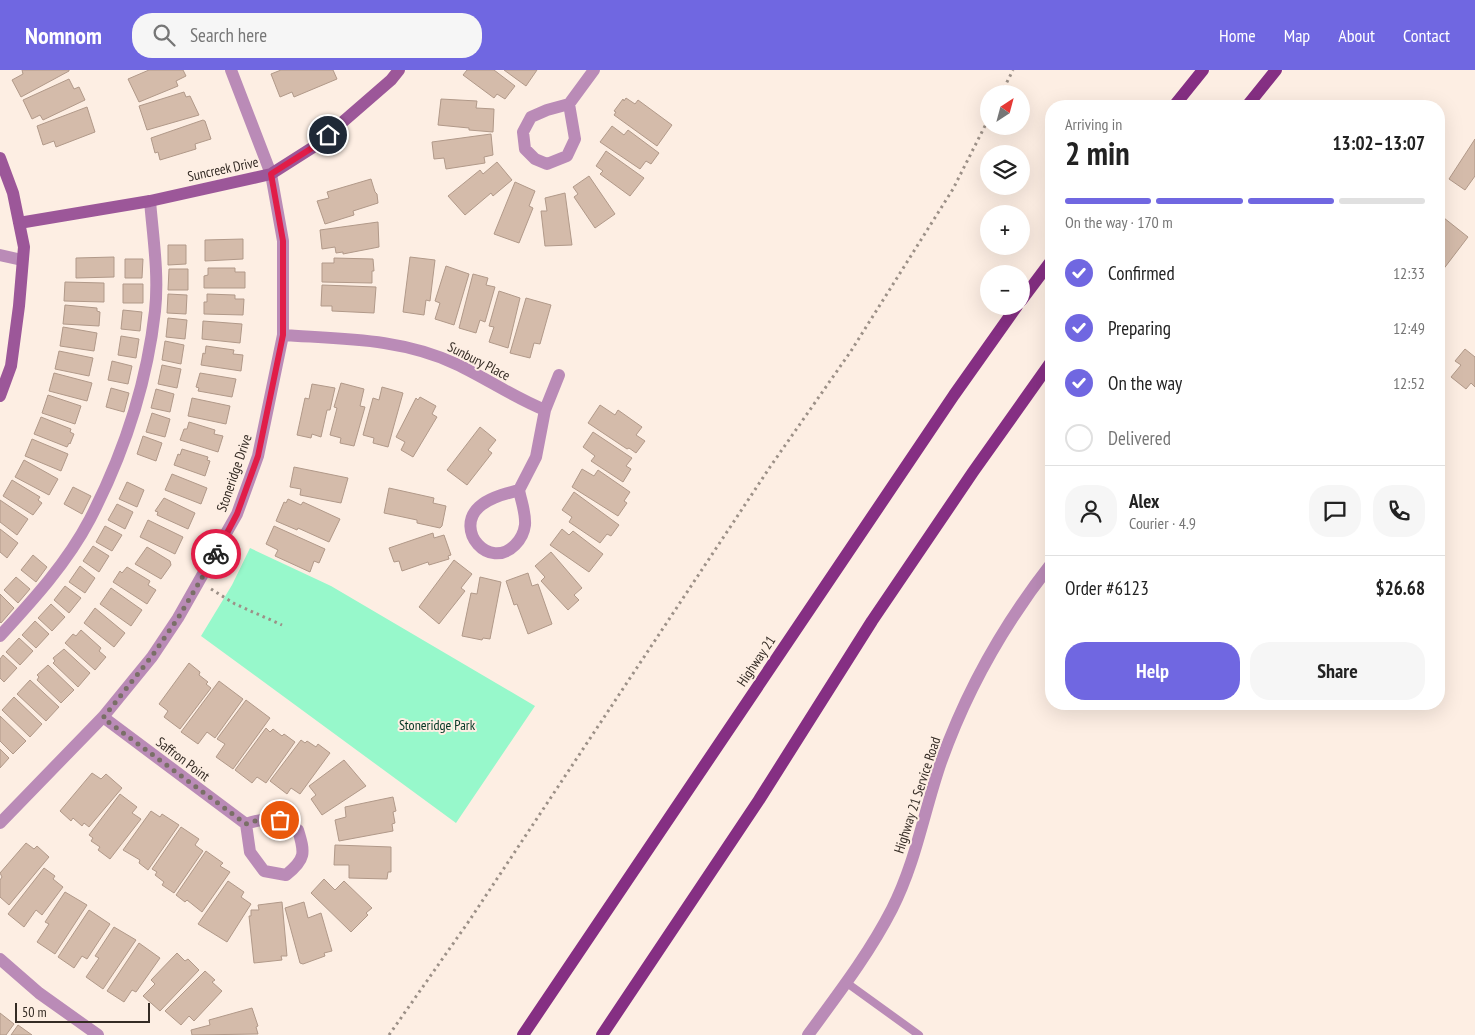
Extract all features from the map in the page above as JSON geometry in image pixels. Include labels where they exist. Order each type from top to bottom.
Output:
[{"type":"main road","points":[[1179,100],[1203,70]]},
{"type":"main road","points":[[1252,100],[1276,70]]},
{"type":"main road","points":[[1030,289],[1045,269]]},
{"type":"main road","name":"Highway 21","points":[[523,1035],[954,395],[1011,315]]},
{"type":"main road","points":[[602,1035],[759,800],[872,622],[973,472],[1045,370]]},
{"type":"street","name":"Stoneridge Drive","points":[[0,823],[103,718],[152,656],[178,618],[237,514],[258,456],[283,335],[283,241],[271,174],[231,70]]},
{"type":"street","name":"Suncreek Drive","points":[[19,223],[150,201],[271,174],[315,146],[391,80],[399,70]]},
{"type":"street","points":[[569,104],[575,139],[567,156],[547,164],[534,159],[525,149],[522,132],[531,117],[569,104],[594,70]]},
{"type":"street","points":[[0,158],[4,181],[13,193],[24,248],[11,366],[0,396]]},
{"type":"street","points":[[0,636],[33,600],[63,562],[89,520],[120,452],[143,381],[155,309],[155,255],[150,201]]},
{"type":"street","points":[[0,255],[22,260]]},
{"type":"street","name":"Sunbury Place","points":[[283,335],[372,340],[416,350],[456,364],[520,399],[545,410]]},
{"type":"street","points":[[519,490],[491,499],[472,514],[470,526],[473,537],[479,547],[498,554],[508,551],[522,536],[525,524],[519,490],[536,457],[545,410],[559,375]]},
{"type":"street","name":"Highway 21 Service Road","points":[[808,1035],[846,982],[892,909],[920,836],[941,763],[957,721],[993,647],[1045,573]]},
{"type":"street","name":"Saffron Point","points":[[103,718],[246,824]]},
{"type":"street","points":[[261,819],[280,820],[298,830],[303,847],[300,864],[286,875],[264,871],[250,852],[246,824],[261,819]]},
{"type":"street","points":[[0,959],[39,993],[98,1035]]},
{"type":"lane","points":[[846,982],[919,1035]]},
{"type":"path","points":[[1006,85],[1014,70]]},
{"type":"path","points":[[389,1035],[469,921],[770,467],[851,351],[953,189],[980,135]]},
{"type":"path","points":[[211,589],[235,604],[282,625]]},
{"type":"green space","name":"Stoneridge Park","points":[[250,548],[331,586],[535,706],[456,823],[201,636],[232,585]]},
{"type":"building","points":[[22,70],[69,71],[21,97],[12,80],[23,74]]},
{"type":"building","points":[[149,70],[183,70],[186,76],[176,81],[178,86],[139,102],[128,79]]},
{"type":"building","points":[[281,70],[333,70],[337,79],[294,97],[292,92],[280,97],[271,74]]},
{"type":"building","points":[[467,70],[494,70],[515,86],[505,99],[497,94],[494,98],[463,75]]},
{"type":"building","points":[[504,70],[537,70],[526,86]]},
{"type":"building","points":[[69,79],[74,89],[79,87],[85,100],[43,120],[40,115],[32,119],[23,100]]},
{"type":"building","points":[[184,92],[186,97],[190,96],[199,115],[147,130],[139,106]]},
{"type":"building","points":[[626,98],[635,104],[638,100],[672,125],[657,146],[614,115],[616,112],[614,111],[623,99],[624,101]]},
{"type":"building","points":[[441,99],[477,101],[476,108],[494,109],[493,132],[438,125]]},
{"type":"building","points":[[87,107],[95,132],[56,147],[54,141],[43,145],[37,126]]},
{"type":"building","points":[[203,120],[211,139],[195,144],[196,149],[160,160],[158,152],[155,153],[151,138]]},
{"type":"building","points":[[612,126],[624,135],[628,130],[659,153],[651,164],[646,161],[640,169],[600,142]]},
{"type":"building","points":[[491,134],[493,155],[484,157],[485,163],[446,169],[444,158],[434,159],[432,142]]},
{"type":"building","points":[[1475,139],[1475,176],[1465,190],[1449,179]]},
{"type":"building","points":[[606,151],[644,178],[630,196],[600,174],[603,171],[596,166]]},
{"type":"building","points":[[497,162],[512,180],[493,196],[491,193],[465,215],[448,196],[480,170],[483,174]]},
{"type":"building","points":[[589,176],[615,214],[595,228],[574,197],[578,194],[573,187]]},
{"type":"building","points":[[371,179],[377,194],[378,203],[353,211],[354,215],[325,224],[317,201],[329,198],[327,192]]},
{"type":"building","points":[[515,182],[535,191],[529,206],[533,208],[519,243],[494,234]]},
{"type":"building","points":[[565,193],[572,245],[545,246],[541,211],[547,211],[545,198]]},
{"type":"building","points":[[1445,219],[1468,237],[1445,267]]},
{"type":"building","points":[[378,222],[379,247],[343,254],[343,252],[336,253],[335,247],[322,249],[320,230]]},
{"type":"building","points":[[243,239],[243,259],[205,261],[205,240]]},
{"type":"building","points":[[168,245],[186,245],[186,264],[168,265]]},
{"type":"building","points":[[114,257],[114,277],[76,278],[76,258]]},
{"type":"building","points":[[410,257],[435,260],[430,301],[426,300],[424,315],[403,312]]},
{"type":"building","points":[[334,258],[373,259],[372,283],[322,282],[322,263],[334,263]]},
{"type":"building","points":[[125,259],[143,259],[142,278],[125,278]]},
{"type":"building","points":[[446,266],[469,274],[454,325],[435,319],[440,303],[435,301]]},
{"type":"building","points":[[208,268],[235,268],[235,272],[245,272],[245,288],[204,288],[204,276],[208,275]]},
{"type":"building","points":[[169,269],[188,269],[188,290],[168,290]]},
{"type":"building","points":[[473,274],[488,278],[486,285],[495,287],[485,322],[480,320],[476,333],[459,328]]},
{"type":"building","points":[[65,282],[104,283],[104,302],[64,301]]},
{"type":"building","points":[[123,284],[143,284],[143,303],[123,303]]},
{"type":"building","points":[[322,285],[376,287],[374,313],[332,311],[332,306],[321,306]]},
{"type":"building","points":[[499,291],[520,298],[508,348],[489,342],[494,327],[489,326]]},
{"type":"building","points":[[168,294],[187,295],[186,314],[167,313]]},
{"type":"building","points":[[207,294],[235,295],[235,299],[244,299],[243,315],[204,314],[204,302],[207,302]]},
{"type":"building","points":[[526,298],[551,305],[540,344],[534,343],[530,358],[510,353]]},
{"type":"building","points":[[65,305],[97,308],[97,311],[100,312],[99,326],[63,324]]},
{"type":"building","points":[[123,310],[142,312],[140,331],[121,329]]},
{"type":"building","points":[[168,318],[187,320],[185,339],[166,337]]},
{"type":"building","points":[[203,321],[242,324],[240,343],[202,339]]},
{"type":"building","points":[[63,327],[97,333],[94,351],[60,346]]},
{"type":"building","points":[[121,336],[139,339],[136,358],[118,355]]},
{"type":"building","points":[[165,341],[184,345],[181,364],[162,360]]},
{"type":"building","points":[[206,346],[234,350],[233,354],[243,355],[241,371],[201,365]]},
{"type":"building","points":[[1465,349],[1475,357],[1475,387],[1471,383],[1466,389],[1451,377],[1461,365],[1455,361]]},
{"type":"building","points":[[59,351],[93,358],[89,376],[55,369]]},
{"type":"building","points":[[112,361],[132,366],[128,384],[108,380]]},
{"type":"building","points":[[162,365],[181,369],[177,388],[158,384]]},
{"type":"building","points":[[54,373],[92,383],[87,401],[49,391]]},
{"type":"building","points":[[200,373],[236,379],[232,397],[198,391],[199,388],[196,387]]},
{"type":"building","points":[[341,383],[364,389],[360,406],[365,407],[354,446],[340,443],[341,438],[330,435],[337,408],[334,407]]},
{"type":"building","points":[[312,384],[335,388],[330,410],[327,410],[321,437],[312,434],[311,438],[297,435],[305,398],[309,399]]},
{"type":"building","points":[[382,387],[403,393],[388,447],[373,443],[374,438],[363,435],[373,398],[379,400]]},
{"type":"building","points":[[111,388],[129,393],[124,412],[106,407]]},
{"type":"building","points":[[156,389],[174,394],[170,412],[151,408]]},
{"type":"building","points":[[48,395],[81,406],[75,424],[42,413]]},
{"type":"building","points":[[420,397],[436,406],[432,414],[437,417],[413,457],[401,450],[405,442],[396,437],[416,398],[418,400]]},
{"type":"building","points":[[192,398],[230,406],[226,424],[188,416]]},
{"type":"building","points":[[600,405],[615,415],[618,410],[642,427],[636,435],[645,441],[636,453],[588,423]]},
{"type":"building","points":[[152,413],[170,419],[165,437],[146,432]]},
{"type":"building","points":[[41,417],[71,429],[70,432],[74,434],[67,447],[34,434]]},
{"type":"building","points":[[189,422],[215,430],[214,434],[223,436],[218,452],[180,440]]},
{"type":"building","points":[[480,427],[496,440],[488,450],[492,453],[467,485],[447,470]]},
{"type":"building","points":[[593,432],[632,458],[626,466],[631,469],[623,482],[591,461],[595,456],[583,447]]},
{"type":"building","points":[[143,436],[162,443],[156,461],[137,454]]},
{"type":"building","points":[[32,439],[68,454],[61,471],[25,456]]},
{"type":"building","points":[[182,449],[208,457],[207,460],[210,461],[205,476],[174,465]]},
{"type":"building","points":[[24,460],[58,479],[49,495],[15,477]]},
{"type":"building","points":[[294,467],[348,478],[341,503],[300,495],[301,489],[290,487]]},
{"type":"building","points":[[582,469],[594,476],[598,470],[630,492],[624,501],[627,503],[618,516],[572,487]]},
{"type":"building","points":[[172,474],[207,488],[201,504],[165,490]]},
{"type":"building","points":[[12,480],[40,497],[38,500],[42,503],[33,515],[3,496]]},
{"type":"building","points":[[127,482],[144,490],[137,507],[119,499]]},
{"type":"building","points":[[73,487],[91,496],[82,514],[64,504]]},
{"type":"building","points":[[389,488],[434,498],[433,503],[446,506],[442,526],[440,528],[417,523],[417,520],[384,513]]},
{"type":"building","points":[[574,492],[619,525],[611,536],[607,534],[600,543],[569,522],[572,517],[562,510]]},
{"type":"building","points":[[164,498],[195,513],[188,529],[157,515],[158,512],[155,511]]},
{"type":"building","points":[[288,499],[301,505],[303,502],[340,519],[329,542],[298,528],[297,530],[276,521],[284,502],[286,503]]},
{"type":"building","points":[[0,500],[28,519],[17,535],[0,522]]},
{"type":"building","points":[[117,504],[133,512],[125,529],[108,520]]},
{"type":"building","points":[[148,520],[183,537],[175,554],[140,537]]},
{"type":"building","points":[[105,526],[122,535],[112,551],[96,542]]},
{"type":"building","points":[[274,526],[325,549],[319,563],[314,561],[310,572],[275,556],[278,550],[266,544]]},
{"type":"building","points":[[0,529],[18,543],[7,558],[0,552]]},
{"type":"building","points":[[562,529],[569,535],[573,531],[603,554],[589,572],[550,545]]},
{"type":"building","points":[[433,533],[434,538],[444,535],[451,555],[448,556],[449,559],[429,565],[428,562],[402,571],[399,561],[394,562],[389,548]]},
{"type":"building","points":[[93,546],[109,556],[99,572],[83,561]]},
{"type":"building","points":[[147,547],[170,561],[171,565],[161,579],[135,564]]},
{"type":"building","points":[[551,552],[582,588],[574,595],[579,600],[568,610],[541,581],[545,577],[535,566]]},
{"type":"building","points":[[33,555],[47,567],[36,582],[21,570]]},
{"type":"building","points":[[454,560],[472,574],[461,588],[465,591],[439,624],[419,607]]},
{"type":"building","points":[[80,566],[95,578],[85,593],[69,582]]},
{"type":"building","points":[[127,567],[150,581],[148,585],[156,590],[147,604],[113,582],[120,571],[122,573]]},
{"type":"building","points":[[528,573],[532,586],[538,584],[552,624],[528,634],[517,604],[514,605],[506,581]]},
{"type":"building","points":[[16,577],[30,589],[18,603],[4,590]]},
{"type":"building","points":[[480,577],[501,582],[490,639],[483,638],[482,640],[462,636],[471,593],[477,594]]},
{"type":"building","points":[[65,586],[81,598],[69,613],[54,600]]},
{"type":"building","points":[[111,588],[142,610],[131,626],[100,604]]},
{"type":"building","points":[[0,594],[14,608],[1,623],[0,622]]},
{"type":"building","points":[[51,604],[65,617],[52,631],[38,618]]},
{"type":"building","points":[[95,608],[125,633],[114,647],[84,623]]},
{"type":"building","points":[[35,621],[49,634],[36,648],[22,635]]},
{"type":"building","points":[[81,630],[101,648],[99,651],[106,657],[95,670],[65,643],[73,634],[76,636]]},
{"type":"building","points":[[19,638],[33,651],[20,665],[6,652]]},
{"type":"building","points":[[64,649],[90,673],[78,687],[53,663],[55,661],[53,658]]},
{"type":"building","points":[[3,655],[17,668],[4,682],[0,678],[0,659]]},
{"type":"building","points":[[189,663],[200,672],[199,675],[208,682],[206,684],[211,688],[180,729],[164,717],[168,711],[159,704]]},
{"type":"building","points":[[48,665],[74,690],[61,703],[37,680],[39,677],[37,675]]},
{"type":"building","points":[[30,680],[59,707],[46,721],[17,694]]},
{"type":"building","points":[[219,681],[243,699],[215,738],[207,732],[198,744],[181,732]]},
{"type":"building","points":[[14,697],[42,724],[30,737],[2,710]]},
{"type":"building","points":[[246,700],[270,718],[233,769],[216,757],[225,744],[217,739]]},
{"type":"building","points":[[0,716],[26,741],[13,754],[0,741]]},
{"type":"building","points":[[266,728],[270,732],[273,729],[282,736],[284,734],[295,742],[266,783],[257,777],[252,783],[235,770]]},
{"type":"building","points":[[301,740],[305,743],[307,741],[316,747],[318,744],[330,753],[300,794],[291,788],[287,794],[270,781]]},
{"type":"building","points":[[0,749],[9,758],[0,768]]},
{"type":"building","points":[[344,760],[366,786],[322,815],[311,799],[316,795],[309,786]]},
{"type":"building","points":[[92,773],[101,779],[106,774],[122,788],[89,827],[84,823],[82,826],[73,818],[71,821],[60,811]]},
{"type":"building","points":[[120,794],[137,807],[132,813],[141,819],[110,859],[98,850],[100,847],[91,841],[93,838],[89,835]]},
{"type":"building","points":[[393,797],[396,811],[393,812],[395,823],[392,824],[393,831],[339,841],[335,820],[346,817],[345,807]]},
{"type":"building","points":[[151,811],[160,817],[162,814],[179,825],[148,870],[139,863],[140,860],[123,850]]},
{"type":"building","points":[[181,827],[199,839],[195,845],[203,851],[174,893],[162,885],[164,882],[155,875],[157,872],[152,869]]},
{"type":"building","points":[[26,843],[34,849],[37,846],[49,857],[9,905],[0,897],[0,880],[2,877],[0,873]]},
{"type":"building","points":[[335,845],[391,847],[391,872],[388,872],[387,879],[349,878],[349,865],[334,865]]},
{"type":"building","points":[[206,851],[223,863],[220,866],[230,872],[202,912],[187,900],[185,902],[176,895]]},
{"type":"building","points":[[44,868],[55,876],[53,879],[63,887],[42,915],[36,910],[24,927],[8,914]]},
{"type":"building","points":[[324,879],[335,890],[344,881],[372,908],[366,913],[368,915],[351,932],[311,893]]},
{"type":"building","points":[[228,881],[244,892],[241,897],[251,904],[227,942],[198,924]]},
{"type":"building","points":[[65,892],[87,905],[55,954],[37,942],[49,924],[45,922]]},
{"type":"building","points":[[282,902],[287,956],[281,956],[282,960],[254,963],[249,916],[251,916],[251,910],[259,910],[258,905]]},
{"type":"building","points":[[304,902],[308,918],[321,913],[332,951],[324,953],[325,956],[303,964],[300,963],[285,908]]},
{"type":"building","points":[[89,910],[110,924],[87,959],[82,956],[74,968],[58,957]]},
{"type":"building","points":[[114,927],[136,940],[103,989],[86,977],[99,958],[95,956]]},
{"type":"building","points":[[139,943],[160,958],[136,992],[132,990],[124,1002],[107,991]]},
{"type":"building","points":[[177,953],[185,961],[188,959],[199,970],[160,1011],[143,996],[155,984],[151,980]]},
{"type":"building","points":[[205,971],[215,980],[212,982],[222,991],[194,1021],[189,1016],[181,1025],[165,1011]]},
{"type":"building","points":[[252,1008],[258,1026],[256,1027],[258,1034],[192,1035],[191,1030],[210,1025],[209,1020]]},
{"type":"building","points":[[0,1013],[14,1024],[6,1035],[0,1035]]},
{"type":"building","points":[[18,1025],[32,1035],[11,1035]]},
{"type":"way so far","points":[[216,554],[178,618],[152,656],[103,718],[246,824],[261,819],[280,820]]},
{"type":"route","points":[[216,554],[237,514],[258,456],[283,335],[283,241],[271,174],[315,146],[328,135]]}]
